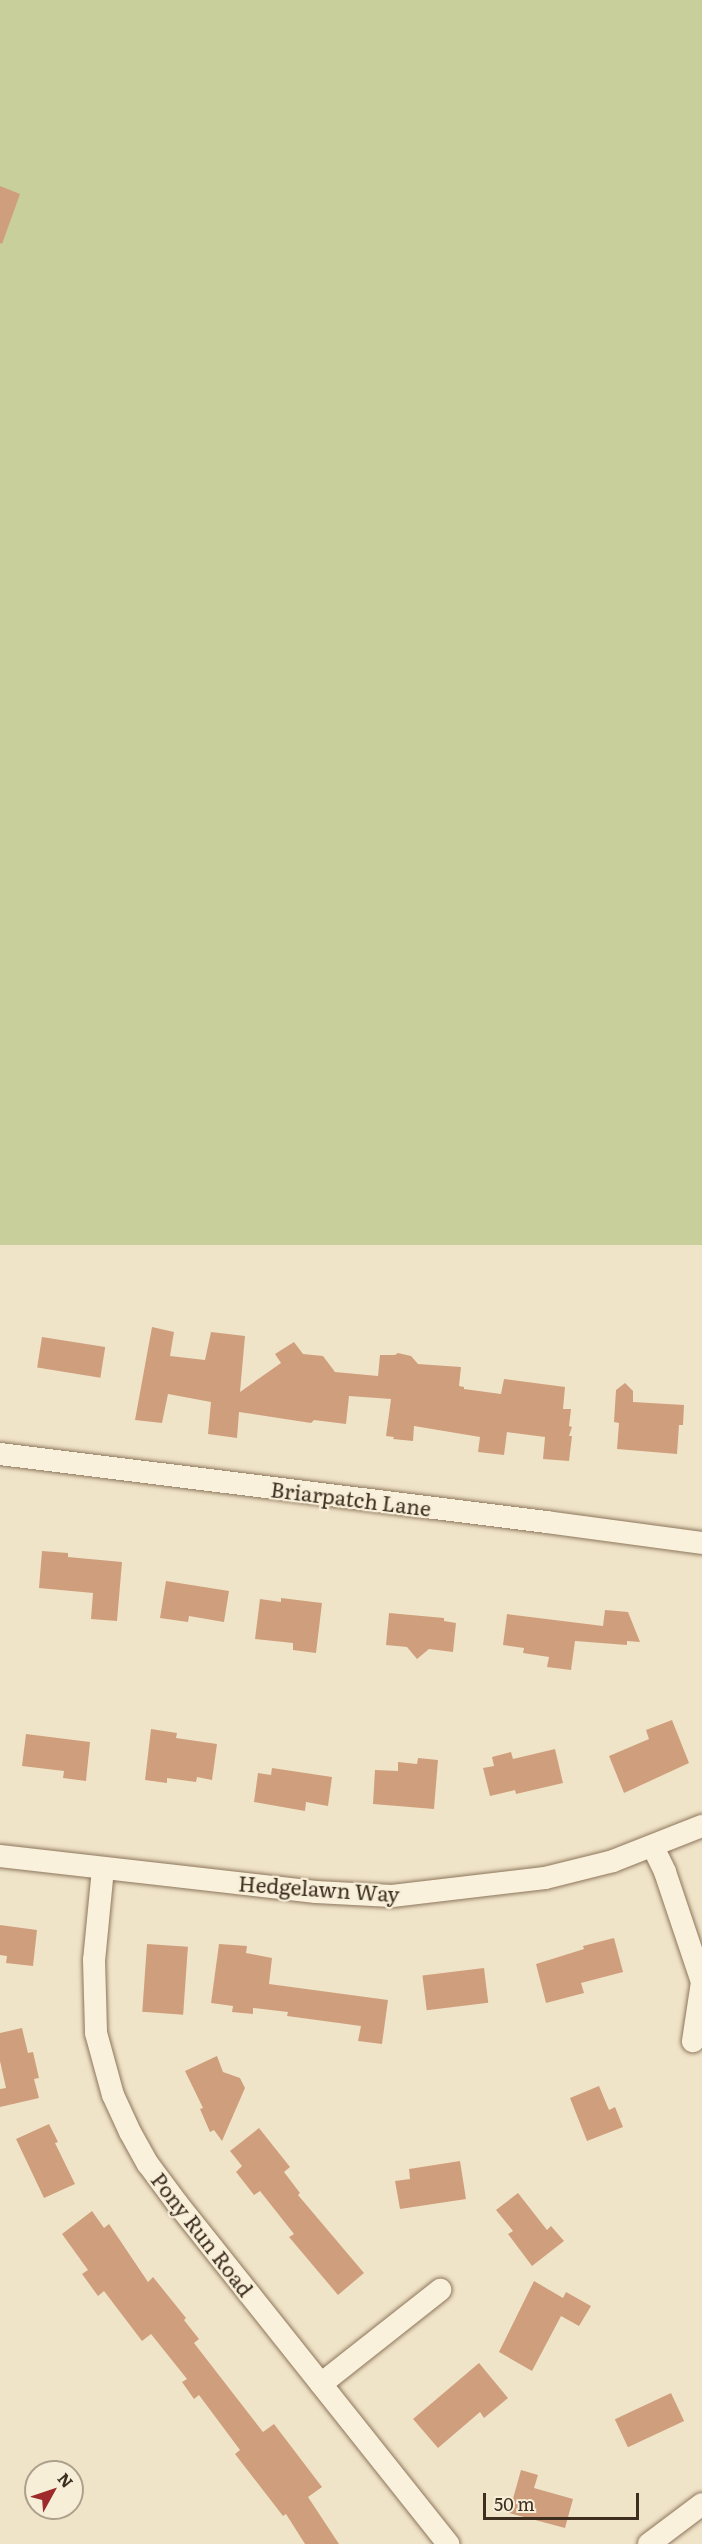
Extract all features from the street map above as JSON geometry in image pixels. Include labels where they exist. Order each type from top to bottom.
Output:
[{"type":"street","name":"Briarpatch Lane","points":[[0,1454],[569,1524],[702,1544]]},
{"type":"street","name":"Hedgelawn Way","points":[[0,1856],[316,1892],[392,1896],[545,1878],[613,1861],[702,1826]]},
{"type":"street","points":[[653,1847],[665,1872],[702,1982],[693,2041]]},
{"type":"street","name":"Pony Run Road","points":[[103,1869],[94,1960],[93,2005],[96,2033],[113,2095],[148,2164],[448,2544]]},
{"type":"street","points":[[321,2385],[440,2290]]},
{"type":"street","points":[[649,2544],[702,2504]]},
{"type":"green space","points":[[0,0],[702,0],[702,1245],[0,1245]]},
{"type":"building","points":[[0,186],[20,194],[2,244],[0,243]]},
{"type":"building","points":[[152,1327],[174,1332],[170,1356],[205,1360],[211,1332],[245,1336],[240,1392],[281,1363],[275,1354],[294,1342],[303,1354],[323,1356],[335,1372],[378,1376],[380,1355],[398,1353],[411,1356],[418,1364],[461,1367],[459,1386],[464,1389],[501,1394],[504,1379],[565,1387],[563,1409],[571,1409],[569,1426],[572,1427],[569,1436],[572,1436],[569,1461],[543,1459],[545,1437],[507,1432],[504,1455],[478,1452],[480,1437],[414,1426],[413,1441],[393,1439],[394,1437],[386,1436],[391,1399],[349,1396],[346,1424],[314,1420],[311,1423],[239,1412],[237,1438],[208,1434],[211,1402],[168,1394],[162,1423],[135,1420]]},
{"type":"building","points":[[42,1337],[105,1347],[100,1378],[37,1368]]},
{"type":"building","points":[[625,1383],[633,1391],[633,1402],[684,1405],[683,1425],[679,1425],[677,1454],[617,1449],[619,1423],[614,1422],[616,1390]]},
{"type":"building","points":[[42,1551],[68,1553],[68,1557],[122,1562],[117,1621],[91,1619],[93,1593],[39,1588]]},
{"type":"building","points":[[166,1581],[229,1591],[224,1622],[189,1616],[188,1622],[160,1618]]},
{"type":"building","points":[[281,1598],[322,1603],[316,1653],[293,1650],[293,1643],[255,1639],[260,1599],[281,1602]]},
{"type":"building","points":[[605,1610],[628,1612],[640,1642],[627,1641],[627,1645],[575,1641],[571,1670],[547,1667],[549,1657],[523,1653],[524,1648],[503,1645],[507,1614],[603,1626]]},
{"type":"building","points":[[389,1613],[444,1618],[444,1621],[456,1623],[453,1652],[429,1649],[417,1659],[407,1647],[386,1645]]},
{"type":"building","points":[[672,1720],[689,1763],[624,1793],[609,1756],[649,1739],[646,1730]]},
{"type":"building","points":[[151,1729],[177,1733],[176,1738],[217,1744],[212,1780],[197,1777],[196,1782],[167,1778],[167,1783],[145,1780]]},
{"type":"building","points":[[26,1734],[90,1742],[86,1781],[63,1778],[64,1771],[22,1766]]},
{"type":"building","points":[[555,1749],[563,1783],[516,1794],[515,1790],[490,1796],[483,1768],[494,1766],[492,1757],[511,1752],[513,1759]]},
{"type":"building","points":[[418,1758],[438,1760],[434,1809],[373,1804],[375,1770],[398,1771],[398,1762],[417,1764]]},
{"type":"building","points":[[272,1768],[332,1777],[328,1806],[306,1802],[305,1811],[254,1802],[258,1773],[271,1775]]},
{"type":"building","points":[[0,1925],[37,1930],[33,1966],[6,1963],[7,1956],[0,1955]]},
{"type":"building","points":[[614,1938],[623,1972],[581,1983],[584,1993],[546,2003],[536,1964],[584,1949],[583,1946]]},
{"type":"building","points":[[147,1944],[188,1947],[183,2015],[142,2012]]},
{"type":"building","points":[[219,1944],[247,1946],[246,1953],[272,1958],[269,1984],[388,2000],[382,2044],[358,2041],[361,2026],[287,2016],[288,2012],[253,2008],[253,2014],[232,2012],[233,2006],[211,2003]]},
{"type":"building","points":[[484,1968],[488,2003],[427,2010],[422,1976]]},
{"type":"building","points":[[22,2028],[28,2053],[33,2052],[39,2078],[34,2079],[39,2098],[0,2107],[0,2089],[6,2088],[0,2061],[0,2033]]},
{"type":"building","points":[[217,2056],[223,2072],[240,2078],[245,2088],[222,2141],[214,2130],[210,2132],[200,2109],[203,2108],[185,2071]]},
{"type":"building","points":[[599,2086],[609,2110],[615,2107],[623,2127],[587,2141],[570,2098]]},
{"type":"building","points":[[49,2124],[58,2142],[55,2143],[75,2184],[44,2198],[16,2139]]},
{"type":"building","points":[[259,2128],[290,2167],[284,2172],[300,2193],[298,2195],[364,2273],[338,2295],[289,2237],[294,2234],[260,2191],[254,2195],[236,2172],[242,2166],[230,2151]]},
{"type":"building","points":[[460,2161],[466,2199],[400,2209],[395,2181],[410,2179],[409,2169]]},
{"type":"building","points":[[518,2193],[547,2230],[551,2226],[564,2241],[532,2266],[508,2234],[513,2231],[496,2210]]},
{"type":"building","points":[[92,2211],[104,2228],[109,2224],[148,2282],[153,2277],[186,2318],[184,2320],[199,2339],[194,2343],[263,2432],[274,2424],[322,2487],[308,2497],[339,2544],[305,2544],[286,2514],[283,2516],[235,2454],[240,2450],[199,2395],[194,2399],[182,2382],[187,2379],[151,2334],[142,2341],[104,2291],[98,2296],[82,2274],[88,2270],[62,2234]]},
{"type":"building","points":[[534,2281],[563,2298],[566,2292],[591,2306],[579,2326],[561,2316],[532,2371],[499,2352]]},
{"type":"building","points":[[479,2363],[508,2398],[484,2418],[480,2412],[438,2448],[413,2419]]},
{"type":"building","points":[[671,2393],[684,2421],[628,2447],[615,2419]]},
{"type":"building","points":[[521,2470],[538,2475],[534,2488],[573,2499],[565,2528],[509,2513]]}]
